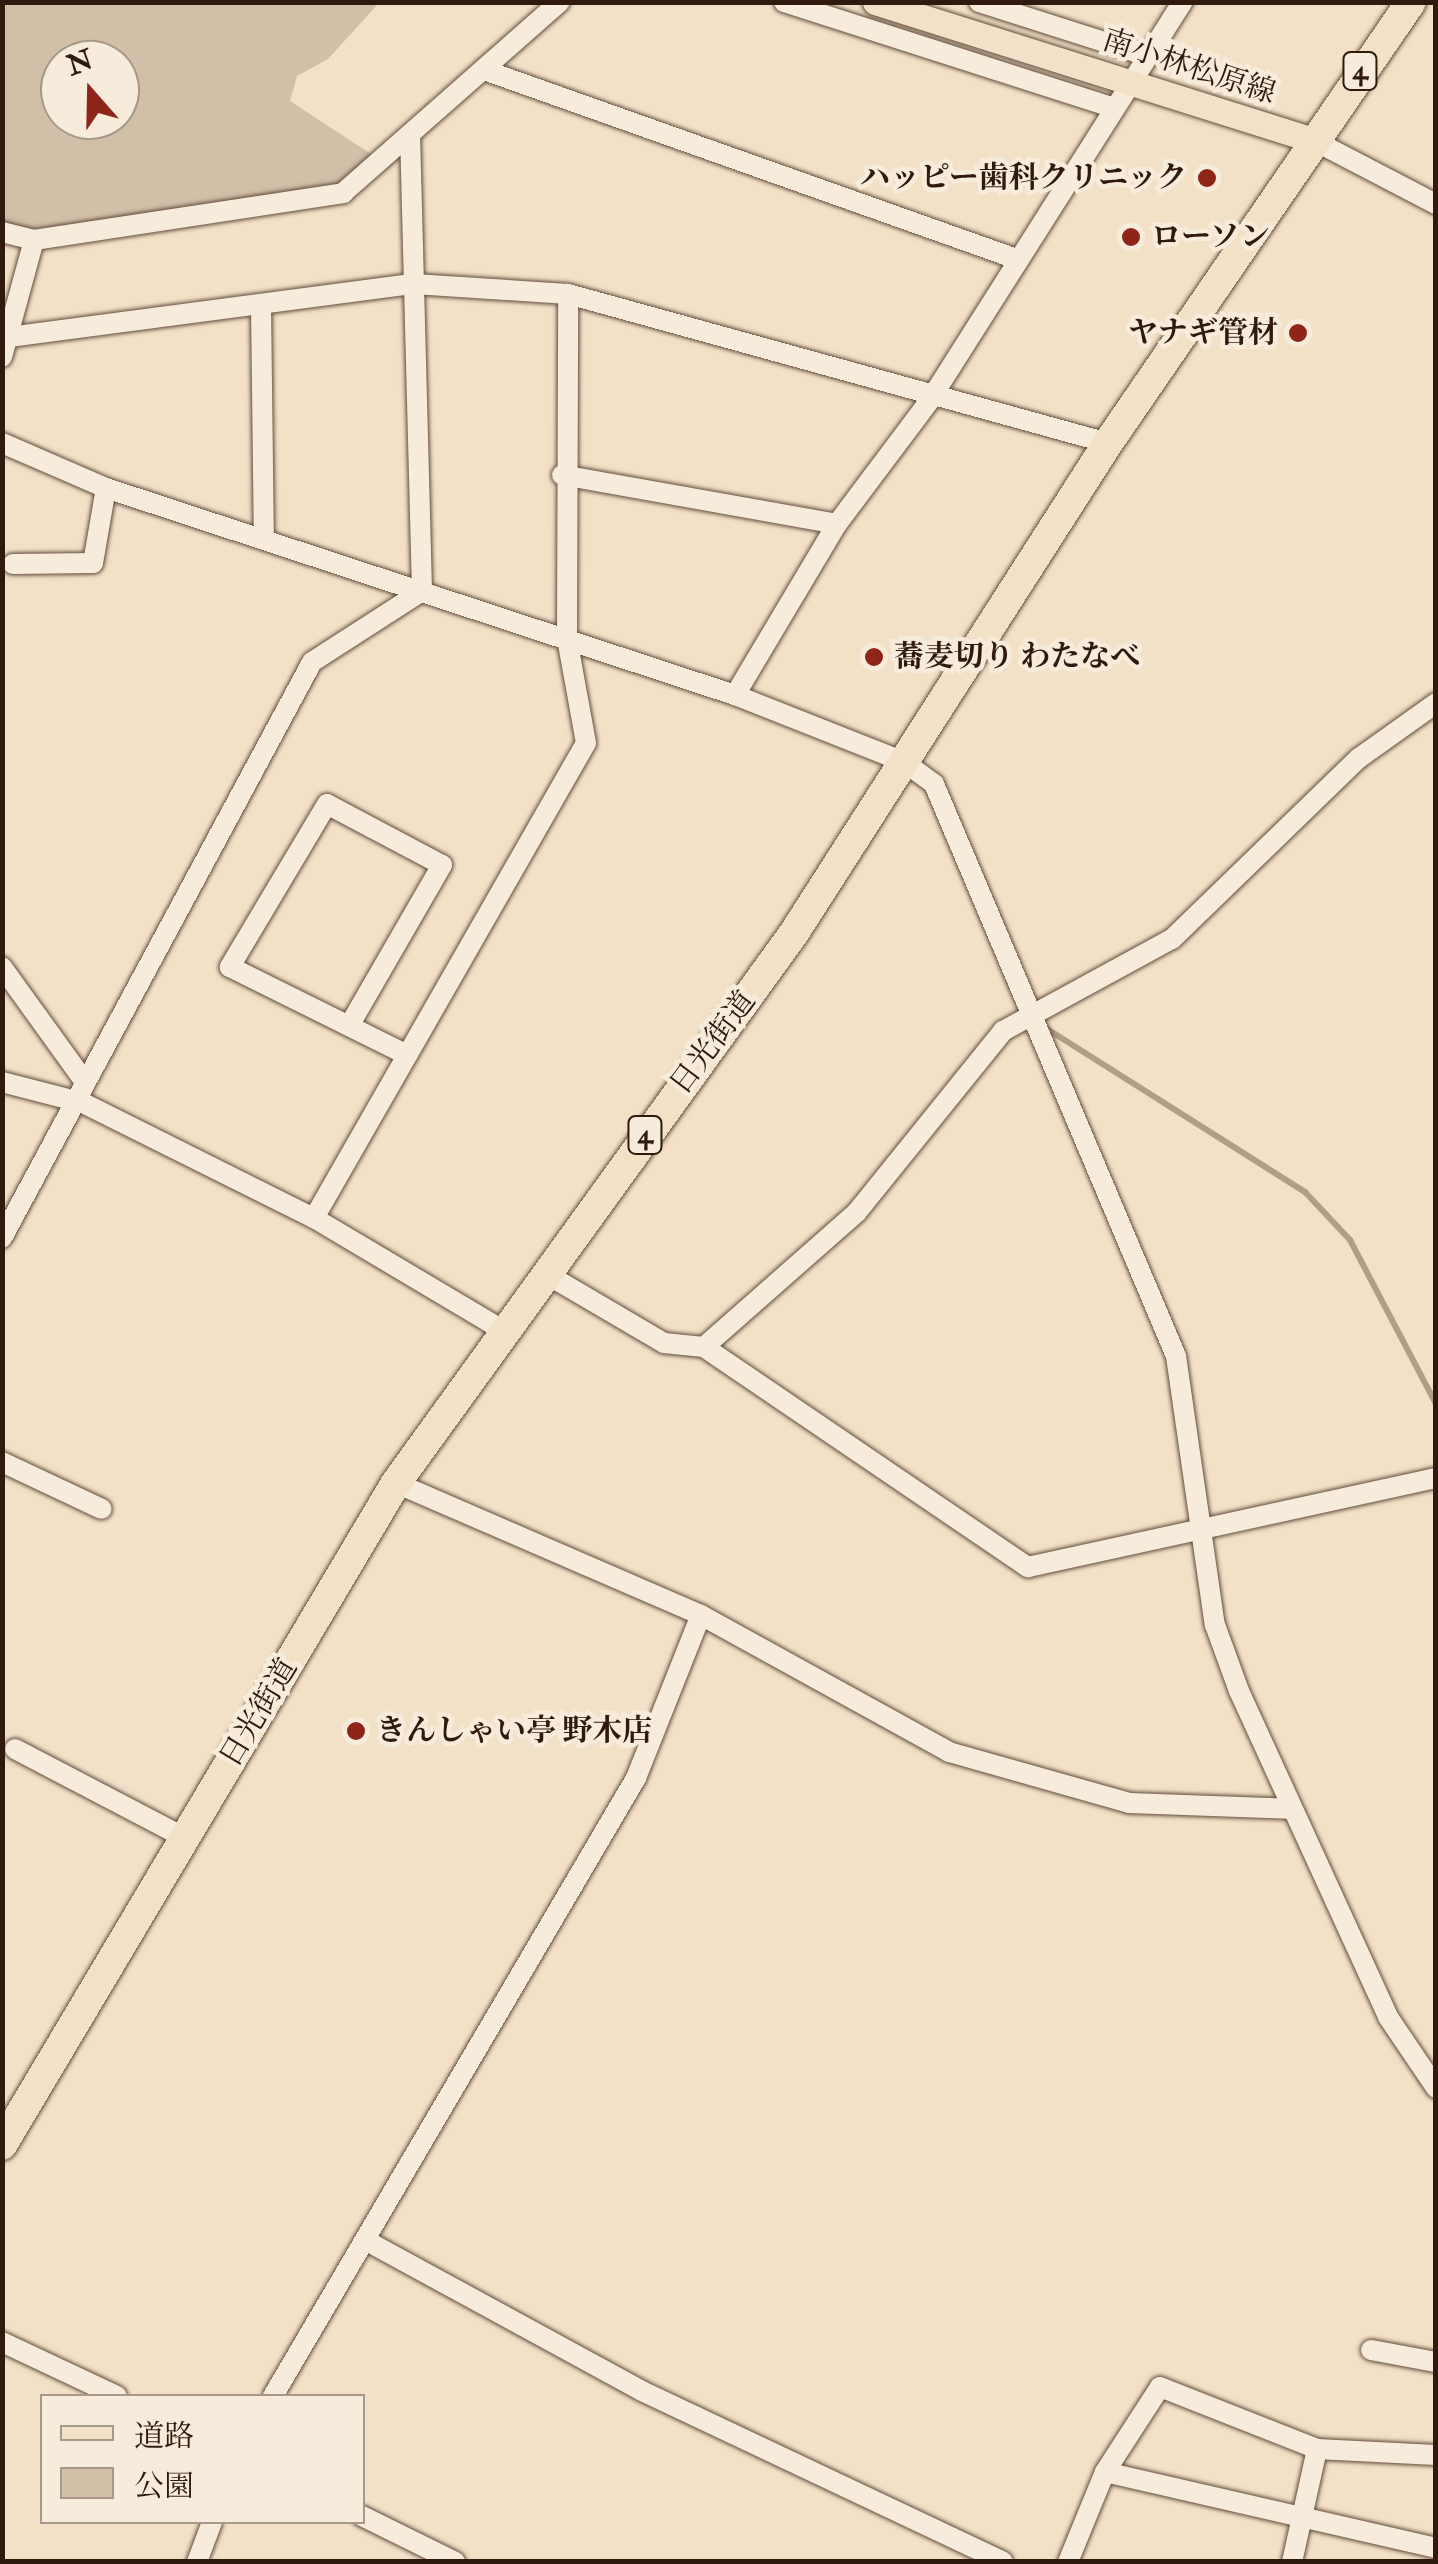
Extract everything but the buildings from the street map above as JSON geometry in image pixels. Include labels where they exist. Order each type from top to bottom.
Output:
[{"type":"highway","name":"日光街道","points":[[2,2145],[396,1482],[501,1329],[794,933],[1108,442],[1410,2]]},
{"type":"main road","name":"南小林松原線","points":[[875,2],[1312,140]]},
{"type":"street","points":[[2,232],[34,240],[343,193],[487,71],[560,2]]},
{"type":"street","points":[[784,2],[1111,107]]},
{"type":"street","points":[[979,2],[1142,54]]},
{"type":"street","points":[[736,695],[836,524],[930,400],[1142,54],[1183,2]]},
{"type":"street","points":[[487,71],[1014,258]]},
{"type":"street","points":[[410,136],[422,591]]},
{"type":"street","points":[[1312,140],[1436,204]]},
{"type":"street","points":[[34,240],[6,347],[261,304],[414,284],[568,294],[930,400],[1108,442]]},
{"type":"street","points":[[314,1218],[586,743],[567,638],[562,475],[568,294]]},
{"type":"street","points":[[261,304],[264,538]]},
{"type":"street","points":[[2,443],[106,488],[736,695],[904,762],[934,784],[1176,1356],[1215,1625],[1289,1809],[1388,2017],[1436,2088]]},
{"type":"street","points":[[562,475],[836,524]]},
{"type":"street","points":[[13,564],[93,563],[106,488]]},
{"type":"street","points":[[2,1238],[84,1093],[312,662],[422,591]]},
{"type":"street","points":[[704,1347],[799,1272],[1004,1031],[1172,939],[1358,758],[1436,704]]},
{"type":"street","points":[[349,1026],[442,865],[326,804],[230,968],[408,1055]]},
{"type":"street","points":[[2,967],[84,1093]]},
{"type":"street","points":[[2,1082],[84,1093],[314,1218],[501,1329]]},
{"type":"street","points":[[543,1272],[664,1343],[704,1347],[1028,1567],[1436,1478]]},
{"type":"street","points":[[2,1462],[102,1508]]},
{"type":"street","points":[[396,1482],[700,1615],[950,1752],[1129,1803],[1289,1809]]},
{"type":"street","points":[[274,2394],[636,1778],[700,1615]]},
{"type":"street","points":[[15,1749],[185,1838]]},
{"type":"street","points":[[365,2240],[642,2391],[995,2560]]},
{"type":"street","points":[[2,2342],[113,2394]]},
{"type":"street","points":[[1371,2350],[1436,2362]]},
{"type":"street","points":[[1068,2562],[1105,2472],[1160,2387],[1317,2449],[1436,2455]]},
{"type":"street","points":[[1292,2562],[1317,2449]]},
{"type":"street","points":[[1105,2472],[1301,2523],[1436,2548]]},
{"type":"street","points":[[365,2518],[454,2562]]},
{"type":"street","points":[[197,2562],[211,2524]]},
{"type":"green space","points":[[2,3],[379,3],[328,59],[297,76],[290,101],[374,156],[343,193],[34,240],[3,232]]},
{"type":"waterway","points":[[1044,1027],[1305,1192],[1350,1240],[1436,1404]]},
{"type":"place","name":"ハッピー歯科クリニック","points":[[1207,178]]},
{"type":"place","name":"ローソン","points":[[1131,237]]},
{"type":"place","name":"ヤナギ管材","points":[[1298,333]]},
{"type":"place","name":"蕎麦切り わたなべ","points":[[874,657]]},
{"type":"place","name":"きんしゃい亭 野木店","points":[[356,1731]]}]
